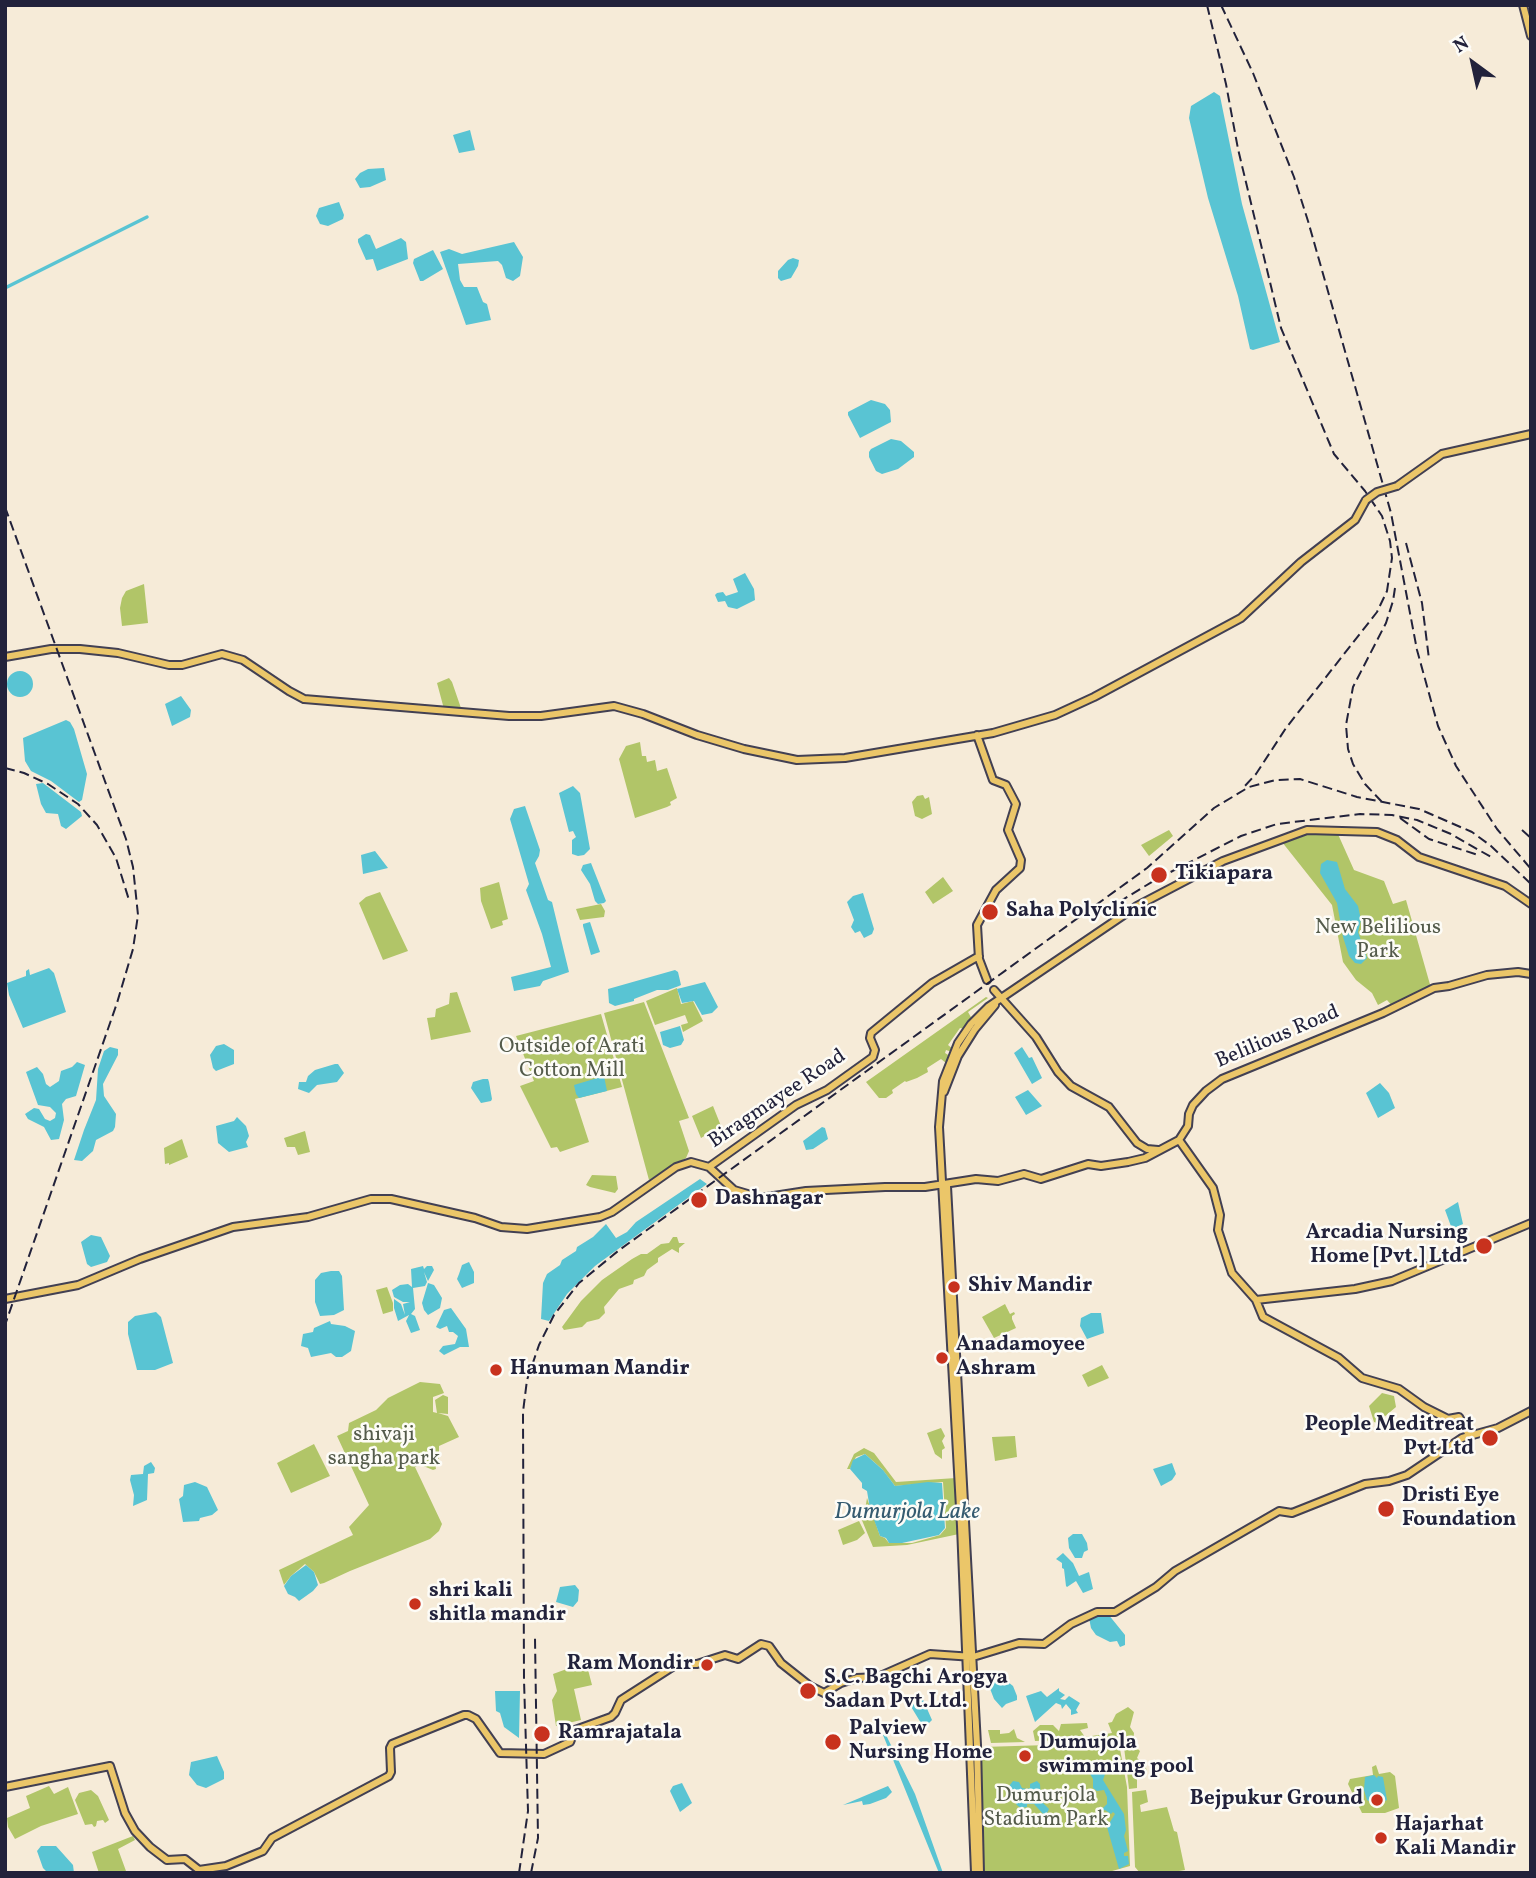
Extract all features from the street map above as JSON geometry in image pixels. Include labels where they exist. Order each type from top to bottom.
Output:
[{"type":"main road","points":[[1523,5],[1531,36]]},
{"type":"main road","points":[[5,657],[51,649],[80,649],[181,665],[222,654],[243,660],[304,699],[509,716],[541,716],[614,706],[697,735],[797,760],[845,758],[1030,723],[1094,697],[1241,618],[1300,562],[1341,533],[1355,520],[1366,500],[1377,492],[1397,486],[1442,454],[1531,434]]},
{"type":"main road","points":[[977,735],[993,780],[1006,785],[1016,804],[1009,821],[1009,830],[1021,860],[1020,868],[996,890],[977,925],[979,956],[987,981]]},
{"type":"main road","points":[[978,1873],[970,1656],[942,1128],[944,1092],[956,1059],[975,1029],[1000,999],[1137,906],[1223,861],[1307,830],[1377,832],[1397,840],[1419,857],[1505,886],[1531,904]]},
{"type":"main road","name":"Biragmayee Road","points":[[709,1167],[800,1102],[827,1090],[871,1059],[875,1052],[871,1033],[932,983],[979,956]]},
{"type":"main road","name":"Belilious Road","points":[[1179,1140],[1188,1126],[1193,1105],[1222,1079],[1361,1022],[1434,988],[1487,975],[1531,974]]},
{"type":"main road","points":[[994,990],[1036,1037],[1070,1086],[1109,1107],[1137,1143],[1147,1149],[1158,1150]]},
{"type":"main road","points":[[5,1299],[78,1285],[140,1259],[233,1227],[308,1217],[371,1199],[391,1199],[475,1218],[501,1227],[527,1229],[600,1217],[612,1212],[676,1167],[691,1162],[709,1167],[734,1190],[761,1198],[806,1192],[925,1187],[976,1179],[998,1181],[1024,1174],[1041,1179],[1088,1164],[1101,1166],[1145,1158],[1179,1140],[1213,1188],[1220,1215],[1218,1230],[1232,1273],[1256,1300],[1263,1317],[1339,1359],[1362,1378],[1399,1389],[1424,1407],[1448,1419],[1459,1417],[1469,1435]]},
{"type":"main road","points":[[1256,1300],[1355,1289],[1392,1281],[1531,1223]]},
{"type":"main road","points":[[5,1787],[111,1766],[125,1813],[137,1833],[165,1859],[185,1859],[201,1870],[226,1866],[263,1851],[272,1838],[389,1776],[392,1744],[464,1715],[476,1719],[500,1753],[544,1754],[571,1741],[575,1730],[611,1717],[621,1700],[677,1664],[697,1664],[725,1655],[738,1659],[761,1644],[769,1646],[786,1668],[821,1693],[857,1678],[878,1677],[930,1654],[970,1656],[1019,1643],[1044,1644],[1071,1625],[1097,1612],[1115,1612],[1175,1572],[1279,1511],[1292,1513],[1365,1484],[1407,1475],[1469,1435],[1498,1428],[1531,1411]]},
{"type":"green space","points":[[144,584],[148,623],[122,626],[122,598],[126,591]]},
{"type":"green space","points":[[449,678],[462,711],[444,709],[437,683]]},
{"type":"green space","points":[[640,742],[642,756],[646,756],[647,762],[655,760],[657,771],[667,768],[677,798],[667,807],[635,818],[619,759],[626,746]]},
{"type":"green space","points":[[923,795],[925,799],[929,797],[932,814],[922,819],[915,816],[912,802],[917,796]]},
{"type":"green space","points":[[1169,830],[1173,836],[1149,856],[1141,845]]},
{"type":"green space","name":"New Belilious Park","points":[[1321,830],[1337,832],[1354,870],[1384,881],[1393,904],[1406,900],[1431,988],[1393,1007],[1387,1000],[1378,1005],[1372,993],[1356,980],[1343,962],[1332,905],[1282,842]]},
{"type":"green space","points":[[943,877],[953,891],[933,904],[925,892]]},
{"type":"green space","points":[[499,882],[508,919],[502,921],[503,925],[491,929],[481,901],[480,888]]},
{"type":"green space","points":[[380,892],[408,951],[383,960],[359,903]]},
{"type":"green space","points":[[601,904],[605,911],[604,917],[580,920],[576,909]]},
{"type":"green space","points":[[677,988],[681,1004],[693,1001],[703,1021],[683,1032],[681,1025],[688,1023],[685,1015],[655,1025],[646,1001]]},
{"type":"green space","points":[[457,992],[471,1032],[431,1040],[427,1018],[435,1017],[436,1009],[449,1004],[450,993]]},
{"type":"green space","points":[[988,998],[968,1012],[972,1019],[965,1029],[960,1028],[948,1045],[953,1049],[952,1052],[946,1050],[945,1053],[950,1056],[946,1063],[941,1059],[927,1068],[928,1072],[905,1081],[886,1098],[879,1098],[866,1082]]},
{"type":"green space","points":[[644,1002],[689,1118],[679,1121],[689,1151],[686,1158],[649,1180],[604,1013]]},
{"type":"green space","name":"Outside of Arati Cotton Mill","points":[[601,1014],[622,1087],[575,1099],[589,1142],[560,1152],[557,1147],[551,1148],[520,1086],[534,1081],[516,1036]]},
{"type":"green space","points":[[713,1106],[721,1126],[701,1138],[692,1116]]},
{"type":"green space","points":[[305,1131],[310,1152],[298,1155],[295,1147],[287,1147],[284,1138]]},
{"type":"green space","points":[[182,1139],[188,1157],[169,1165],[165,1164],[164,1148]]},
{"type":"green space","points":[[592,1175],[616,1176],[618,1189],[615,1193],[586,1185]]},
{"type":"green space","points":[[673,1237],[677,1237],[679,1243],[685,1243],[679,1248],[679,1253],[672,1249],[658,1258],[658,1262],[647,1270],[644,1276],[619,1289],[604,1307],[605,1313],[599,1319],[587,1322],[582,1327],[564,1330],[562,1327],[581,1301],[602,1280],[641,1254],[647,1254],[661,1244],[669,1243]]},
{"type":"green space","points":[[387,1287],[393,1311],[383,1314],[376,1290]]},
{"type":"green space","points":[[1005,1304],[1010,1314],[1015,1314],[1012,1319],[1016,1328],[994,1338],[982,1317]]},
{"type":"green space","points":[[1102,1365],[1109,1378],[1088,1387],[1082,1375]]},
{"type":"green space","name":"shivaji sangha park","points":[[420,1382],[440,1384],[444,1393],[433,1397],[433,1412],[437,1413],[435,1400],[443,1395],[448,1397],[448,1414],[438,1413],[448,1416],[459,1437],[439,1446],[436,1469],[421,1465],[415,1467],[442,1524],[439,1531],[430,1539],[320,1584],[314,1572],[305,1564],[284,1585],[279,1570],[353,1535],[349,1527],[369,1505],[337,1436],[348,1431],[349,1423],[376,1410],[388,1398]]},
{"type":"green space","points":[[1382,1393],[1394,1396],[1396,1407],[1377,1423],[1374,1422],[1369,1406]]},
{"type":"green space","points":[[941,1428],[945,1436],[942,1441],[945,1448],[942,1450],[942,1459],[935,1454],[927,1433]]},
{"type":"green space","points":[[1015,1436],[1017,1457],[995,1461],[992,1437]]},
{"type":"green space","points":[[314,1444],[330,1476],[291,1493],[277,1463]]},
{"type":"green space","points":[[864,1448],[874,1453],[896,1482],[956,1478],[959,1534],[907,1545],[873,1547],[861,1518],[864,1516],[867,1498],[880,1536],[889,1543],[912,1543],[940,1535],[946,1528],[943,1482],[895,1486],[882,1469],[865,1454],[856,1457],[850,1469],[847,1469],[854,1454]]},
{"type":"green space","points":[[859,1521],[865,1533],[857,1540],[843,1545],[838,1530]]},
{"type":"green space","points":[[586,1662],[592,1685],[574,1689],[581,1720],[556,1726],[552,1700],[557,1691],[553,1674]]},
{"type":"green space","points":[[1128,1707],[1134,1712],[1130,1727],[1134,1733],[1133,1745],[1140,1751],[1137,1758],[1147,1771],[1144,1774],[1143,1771],[1137,1772],[1137,1788],[1129,1789],[1124,1747],[1118,1738],[1035,1741],[1033,1731],[1040,1725],[1053,1725],[1059,1731],[1061,1724],[1087,1723],[1088,1728],[1080,1730],[1085,1737],[1112,1733],[1108,1723]]},
{"type":"green space","points":[[1014,1729],[1017,1738],[1025,1742],[991,1743],[988,1730],[1000,1730],[1000,1734]]},
{"type":"green space","name":"Dumurjola Stadium Park","points":[[1115,1743],[1120,1749],[1127,1787],[1130,1866],[1105,1873],[984,1873],[982,1747]]},
{"type":"green space","name":"Bejpukur Ground","points":[[1376,1765],[1379,1774],[1390,1772],[1395,1776],[1399,1808],[1385,1813],[1362,1813],[1348,1784],[1350,1779],[1373,1775],[1372,1767]]},
{"type":"green space","points":[[49,1786],[54,1794],[68,1787],[78,1814],[41,1826],[15,1839],[8,1827],[7,1818],[30,1808],[26,1796]]},
{"type":"green space","points":[[91,1790],[98,1796],[109,1820],[105,1823],[103,1820],[97,1821],[94,1827],[92,1824],[85,1825],[75,1800],[79,1793]]},
{"type":"green space","points":[[1146,1790],[1148,1802],[1140,1805],[1141,1812],[1167,1807],[1174,1831],[1177,1832],[1185,1870],[1140,1873],[1135,1867],[1132,1792]]},
{"type":"green space","points":[[133,1836],[135,1840],[118,1849],[126,1871],[99,1873],[92,1852]]},
{"type":"water","points":[[1214,92],[1220,96],[1242,204],[1280,342],[1253,350],[1250,349],[1238,296],[1208,198],[1189,118],[1191,106]]},
{"type":"water","points":[[470,130],[475,150],[459,153],[453,135]]},
{"type":"water","points":[[384,168],[386,180],[360,188],[355,179],[360,173],[368,169]]},
{"type":"water","points":[[339,202],[343,219],[328,226],[320,224],[316,216],[319,208]]},
{"type":"water","points":[[366,234],[370,235],[376,249],[401,238],[406,242],[408,259],[377,271],[373,259],[366,260],[358,242],[358,239]]},
{"type":"water","points":[[514,242],[523,257],[520,276],[513,281],[506,278],[498,261],[458,264],[460,280],[464,287],[477,287],[483,302],[487,304],[491,320],[466,325],[440,252],[449,249],[462,254]]},
{"type":"water","points":[[433,250],[443,269],[420,281],[414,259]]},
{"type":"water","points":[[793,258],[799,260],[798,266],[791,278],[781,281],[778,271]]},
{"type":"water","points":[[871,400],[885,404],[890,410],[891,422],[860,438],[848,412]]},
{"type":"water","points":[[891,439],[901,441],[914,452],[914,457],[898,469],[882,474],[876,471],[869,452]]},
{"type":"water","points":[[745,573],[754,589],[755,600],[737,609],[728,607],[725,601],[718,602],[715,595],[717,593],[723,592],[726,596],[738,592],[733,579]]},
{"type":"water","points":[[20,671],[29,675],[33,684],[29,693],[20,697],[11,693],[7,684],[11,675]]},
{"type":"water","points":[[181,696],[191,710],[190,717],[172,726],[165,704]]},
{"type":"water","points":[[66,720],[74,729],[87,774],[82,800],[79,802],[51,781],[31,771],[25,761],[23,738]]},
{"type":"water","points":[[43,783],[81,812],[82,816],[66,829],[61,826],[58,814],[46,813],[41,804],[36,784]]},
{"type":"water","points":[[573,786],[580,793],[590,849],[584,855],[578,856],[572,854],[572,840],[576,837],[573,831],[569,832],[559,793]]},
{"type":"water","points":[[525,806],[540,850],[535,863],[548,900],[552,902],[569,972],[543,981],[540,986],[514,991],[511,977],[551,967],[526,890],[529,884],[510,819],[514,809]]},
{"type":"water","points":[[375,851],[388,868],[363,874],[361,855]]},
{"type":"water","points":[[1327,860],[1337,862],[1345,889],[1358,906],[1361,920],[1358,932],[1367,958],[1361,964],[1355,963],[1349,956],[1337,903],[1320,873],[1321,864]]},
{"type":"water","points":[[591,863],[606,901],[604,903],[598,904],[595,901],[590,884],[581,870],[583,865]]},
{"type":"water","points":[[863,893],[874,929],[872,934],[864,938],[860,931],[855,933],[851,927],[854,920],[847,902],[853,896]]},
{"type":"water","points":[[590,922],[600,952],[591,955],[583,926]]},
{"type":"water","points":[[49,968],[54,973],[66,1012],[23,1028],[9,995],[7,983],[26,976],[29,969],[30,975]]},
{"type":"water","points":[[675,970],[681,985],[668,990],[657,990],[615,1006],[609,1003],[608,989]]},
{"type":"water","points":[[705,982],[718,1007],[712,1013],[702,1015],[694,1001],[682,1003],[677,989]]},
{"type":"water","points":[[680,1026],[684,1040],[681,1045],[670,1048],[663,1045],[660,1032]]},
{"type":"water","points":[[224,1044],[234,1050],[234,1064],[216,1071],[210,1055],[216,1046]]},
{"type":"water","points":[[110,1047],[118,1049],[118,1055],[103,1084],[104,1096],[116,1114],[115,1127],[113,1131],[96,1140],[93,1151],[82,1161],[74,1160],[96,1100],[98,1069],[104,1051]]},
{"type":"water","points":[[1022,1047],[1029,1058],[1032,1057],[1042,1078],[1032,1084],[1014,1053]]},
{"type":"water","points":[[77,1062],[85,1065],[76,1096],[66,1099],[62,1104],[64,1120],[59,1139],[51,1140],[44,1127],[28,1119],[25,1114],[34,1108],[39,1109],[45,1119],[50,1121],[55,1118],[56,1113],[50,1107],[38,1105],[26,1072],[37,1067],[50,1087],[59,1081],[61,1071]]},
{"type":"water","points":[[338,1064],[344,1073],[337,1082],[317,1085],[309,1093],[298,1089],[299,1082],[306,1082],[315,1070]]},
{"type":"water","points":[[604,1076],[607,1091],[579,1098],[574,1085]]},
{"type":"water","points":[[488,1079],[492,1099],[481,1103],[471,1088],[473,1082]]},
{"type":"water","points":[[1380,1083],[1389,1093],[1395,1108],[1378,1118],[1366,1093]]},
{"type":"water","points":[[1028,1090],[1042,1106],[1026,1115],[1015,1097]]},
{"type":"water","points":[[237,1117],[246,1126],[248,1147],[229,1152],[218,1143],[216,1126],[234,1121]]},
{"type":"water","points":[[822,1127],[825,1128],[828,1139],[813,1149],[806,1150],[803,1141]]},
{"type":"water","points":[[700,1179],[707,1184],[595,1266],[567,1294],[549,1321],[541,1319],[543,1283],[547,1274],[560,1265],[562,1260],[606,1224],[616,1238]]},
{"type":"water","points":[[1458,1202],[1463,1224],[1452,1229],[1445,1210]]},
{"type":"water","points":[[91,1235],[101,1237],[110,1256],[107,1262],[91,1267],[87,1264],[81,1242]]},
{"type":"water","points":[[469,1262],[474,1272],[474,1283],[462,1288],[457,1279],[462,1265]]},
{"type":"water","points":[[423,1266],[424,1269],[432,1266],[434,1270],[428,1281],[424,1272],[427,1282],[425,1286],[413,1288],[415,1309],[411,1314],[415,1316],[420,1330],[411,1333],[406,1321],[409,1315],[398,1321],[394,1299],[401,1304],[405,1315],[403,1304],[410,1302],[394,1297],[392,1290],[400,1285],[408,1284],[412,1287],[411,1269]]},
{"type":"water","points":[[339,1271],[342,1276],[344,1310],[334,1315],[320,1316],[315,1302],[315,1280],[321,1273]]},
{"type":"water","points":[[428,1283],[434,1285],[442,1298],[440,1308],[428,1315],[422,1303]]},
{"type":"water","points":[[451,1308],[466,1329],[469,1347],[460,1347],[444,1355],[439,1351],[443,1346],[455,1344],[458,1336],[449,1332],[447,1326],[440,1329],[436,1327],[444,1310]]},
{"type":"water","points":[[156,1312],[161,1317],[173,1363],[155,1370],[137,1370],[128,1334],[128,1322],[135,1316]]},
{"type":"water","points":[[1091,1313],[1101,1313],[1104,1333],[1087,1339],[1080,1326],[1081,1318]]},
{"type":"water","points":[[330,1321],[331,1324],[355,1331],[351,1351],[342,1357],[331,1353],[311,1357],[308,1348],[301,1346],[303,1334],[313,1332],[314,1328]]},
{"type":"water","name":"Dumurjola Lake","points":[[865,1454],[883,1470],[895,1486],[942,1483],[945,1528],[939,1535],[902,1543],[889,1543],[886,1538],[880,1536],[870,1509],[867,1491],[862,1488],[862,1483],[850,1469],[853,1460]]},
{"type":"water","points":[[151,1462],[155,1468],[154,1473],[148,1474],[147,1500],[133,1506],[131,1475],[143,1474],[144,1466]]},
{"type":"water","points":[[1172,1463],[1176,1474],[1172,1480],[1161,1486],[1153,1469]]},
{"type":"water","points":[[195,1482],[207,1487],[218,1510],[199,1521],[183,1522],[179,1499],[183,1496],[184,1485]]},
{"type":"water","points":[[1073,1534],[1082,1534],[1087,1543],[1088,1550],[1082,1558],[1075,1558],[1069,1548],[1068,1538]]},
{"type":"water","points":[[1063,1553],[1073,1563],[1079,1576],[1089,1572],[1093,1589],[1083,1593],[1076,1581],[1066,1586],[1062,1563],[1056,1559]]},
{"type":"water","points":[[306,1565],[314,1572],[318,1585],[299,1601],[288,1594],[284,1586],[291,1576]]},
{"type":"water","points":[[575,1585],[579,1590],[578,1601],[573,1607],[556,1602],[560,1587]]},
{"type":"water","points":[[1108,1614],[1125,1635],[1125,1645],[1120,1647],[1117,1641],[1110,1642],[1096,1635],[1091,1628],[1089,1618]]},
{"type":"water","points":[[1003,1678],[1013,1686],[1017,1700],[1002,1708],[994,1699],[989,1686]]},
{"type":"water","points":[[1059,1688],[1065,1695],[1060,1699],[1065,1700],[1069,1696],[1080,1703],[1076,1710],[1078,1713],[1071,1715],[1066,1704],[1062,1709],[1061,1705],[1056,1703],[1035,1722],[1026,1696],[1041,1691],[1047,1697]]},
{"type":"water","points":[[495,1691],[520,1691],[519,1738],[504,1727],[500,1713],[496,1711]]},
{"type":"water","points":[[921,1695],[932,1720],[924,1728],[910,1705],[915,1697]]},
{"type":"water","points":[[883,1735],[886,1735],[915,1794],[943,1873],[939,1873]]},
{"type":"water","points":[[217,1756],[224,1779],[206,1788],[197,1785],[189,1775],[191,1762]]},
{"type":"water","points":[[1098,1761],[1102,1766],[1105,1774],[1103,1780],[1124,1814],[1124,1836],[1128,1851],[1124,1856],[1128,1856],[1129,1864],[1119,1869],[1107,1827],[1115,1814],[1105,1810],[1099,1812],[1107,1804],[1107,1797],[1104,1790],[1097,1791],[1093,1788],[1093,1779],[1085,1765]]},
{"type":"water","points":[[1374,1775],[1377,1778],[1383,1777],[1387,1800],[1376,1805],[1367,1800],[1364,1790],[1365,1777]]},
{"type":"water","points":[[1013,1781],[1019,1782],[1022,1788],[1027,1789],[1037,1781],[1040,1784],[1041,1801],[1049,1809],[1047,1813],[1044,1815],[1034,1804],[1021,1808],[1018,1806],[1016,1804],[1020,1797],[1019,1790],[1010,1790],[1009,1786]]},
{"type":"water","points":[[682,1783],[692,1803],[680,1812],[670,1791],[673,1786]]},
{"type":"water","points":[[888,1786],[892,1792],[886,1798],[870,1804],[863,1805],[862,1801],[843,1805]]},
{"type":"water","points":[[41,1846],[56,1846],[73,1865],[74,1873],[48,1873],[43,1868],[37,1851]]},
{"type":"waterway","points":[[5,288],[147,217]]},
{"type":"railway","points":[[1207,5],[1281,328],[1334,454],[1382,516],[1392,558],[1387,591],[1377,612],[1286,728],[1256,774],[1243,788]]},
{"type":"railway","points":[[1221,5],[1253,73],[1294,177],[1308,221],[1391,513],[1417,650],[1438,726],[1456,766],[1497,829],[1531,869]]},
{"type":"railway","points":[[5,507],[126,839],[133,867],[138,915],[133,949],[117,1003],[5,1325]]},
{"type":"railway","points":[[1406,543],[1422,603],[1429,659]]},
{"type":"railway","points":[[1382,802],[1365,784],[1353,764],[1348,749],[1346,725],[1353,687],[1386,623],[1395,588]]},
{"type":"railway","points":[[5,768],[48,784],[78,804],[97,825],[116,858],[129,900]]},
{"type":"railway","points":[[519,1873],[528,1811],[524,1680],[523,1412],[527,1380],[539,1345],[554,1315],[579,1283],[618,1251],[1147,868],[1214,808],[1249,787],[1276,780],[1300,779],[1357,797],[1419,809],[1472,832],[1531,884]]},
{"type":"railway","points":[[1106,910],[1155,880],[1241,836],[1277,824],[1360,814],[1392,815],[1417,820],[1451,834],[1491,857]]},
{"type":"railway","points":[[1400,818],[1429,839],[1478,855]]},
{"type":"railway","points":[[1522,830],[1531,838]]},
{"type":"railway","points":[[531,1873],[538,1838],[535,1638]]},
{"type":"place","name":"Tikiapara","points":[[1159,875]]},
{"type":"place","name":"Saha Polyclinic","points":[[990,912]]},
{"type":"place","name":"Dashnagar","points":[[699,1200]]},
{"type":"place","name":"Arcadia Nursing Home [Pvt.] Ltd.","points":[[1484,1246]]},
{"type":"place","name":"Shiv Mandir","points":[[954,1287]]},
{"type":"place","name":"Anadamoyee Ashram","points":[[942,1358]]},
{"type":"place","name":"Hanuman Mandir","points":[[496,1370]]},
{"type":"place","name":"People Meditreat Pvt Ltd","points":[[1490,1438]]},
{"type":"place","name":"Dristi Eye Foundation","points":[[1386,1509]]},
{"type":"place","name":"shri kali shitla mandir","points":[[415,1604]]},
{"type":"place","name":"Ram Mondir","points":[[707,1665]]},
{"type":"place","name":"S.C. Bagchi Arogya Sadan Pvt.Ltd.","points":[[808,1691]]},
{"type":"place","name":"Ramrajatala","points":[[542,1734]]},
{"type":"place","name":"Palview Nursing Home","points":[[833,1742]]},
{"type":"place","name":"Dumujola swimming pool","points":[[1025,1756]]},
{"type":"place","name":"Bejpukur Ground","points":[[1377,1800]]},
{"type":"place","name":"Hajarhat Kali Mandir","points":[[1381,1838]]}]
